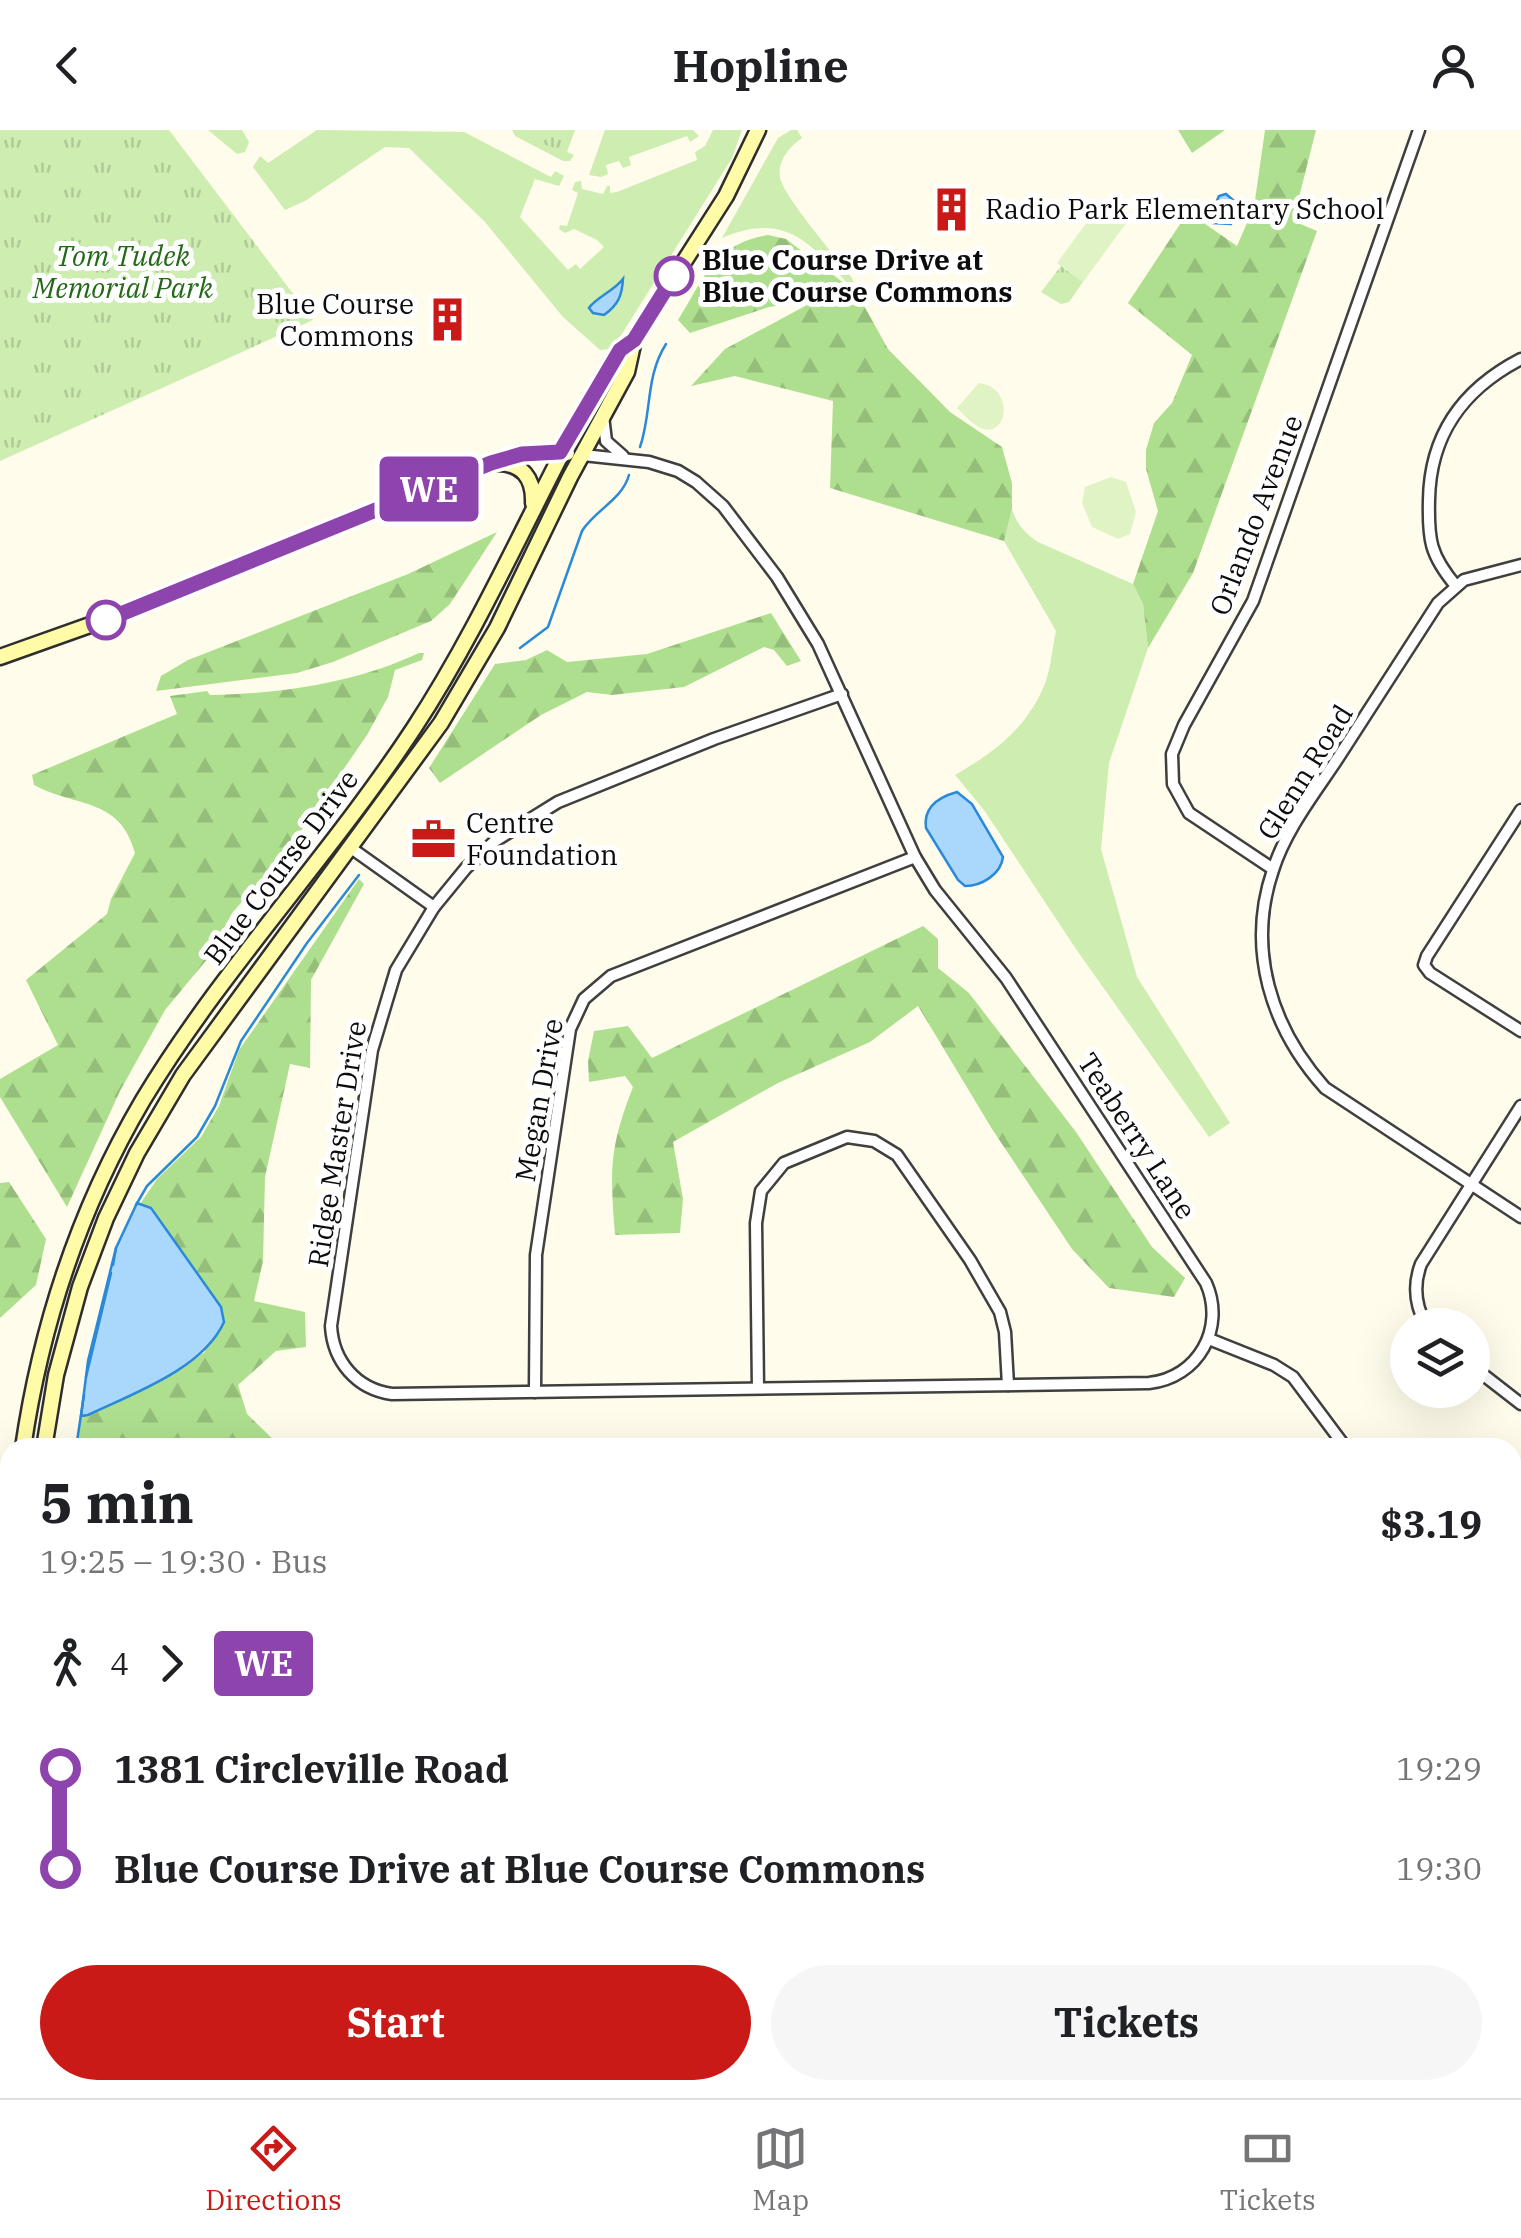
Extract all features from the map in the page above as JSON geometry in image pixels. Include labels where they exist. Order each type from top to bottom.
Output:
[{"type":"main road","name":"Blue Course Drive","points":[[46,1438],[56,1374],[80,1287],[106,1218],[137,1153],[183,1075],[422,753],[480,660],[627,372],[634,340],[726,196],[758,130]]},
{"type":"main road","name":"Blue Course Drive","points":[[25,1438],[41,1348],[62,1278],[88,1210],[127,1128],[196,1022],[412,730],[469,636],[560,452],[620,350],[634,340]]},
{"type":"main road","points":[[0,657],[135,610],[491,463],[522,454],[582,454]]},
{"type":"main road","points":[[491,463],[511,464],[523,470],[532,486],[533,508]]},
{"type":"street","name":"Orlando Avenue","points":[[1273,869],[1189,813],[1173,784],[1172,754],[1253,601],[1420,130]]},
{"type":"street","points":[[1521,359],[1499,370],[1452,414],[1432,463],[1429,540],[1436,562],[1456,586],[1474,576],[1521,565]]},
{"type":"street","points":[[603,416],[604,434],[610,446],[628,460]]},
{"type":"street","name":"Teaberry Lane","points":[[582,454],[678,471],[714,496],[777,577],[818,644],[915,857],[949,910],[1006,978],[1206,1283],[1214,1314],[1209,1339]]},
{"type":"street","name":"Glenn Road","points":[[1456,586],[1438,604],[1298,820],[1273,869],[1261,922],[1264,971],[1274,1008],[1302,1062],[1325,1088],[1521,1217]]},
{"type":"street","name":"Ridge Master Drive","points":[[535,1392],[384,1393],[366,1386],[338,1358],[332,1337],[372,1050],[396,970],[434,907],[466,868],[495,841],[558,802],[714,739],[842,694]]},
{"type":"street","points":[[1521,810],[1424,966],[1521,1030]]},
{"type":"street","points":[[351,848],[434,907]]},
{"type":"street","name":"Megan Drive","points":[[535,1392],[536,1255],[570,1029],[584,999],[612,976],[915,857]]},
{"type":"street","points":[[1420,1308],[1417,1273],[1521,1106]]},
{"type":"street","points":[[758,1388],[756,1223],[761,1191],[784,1163],[847,1138],[874,1142],[897,1156],[970,1260],[1000,1312],[1006,1332],[1008,1384]]},
{"type":"street","points":[[535,1392],[1158,1382],[1187,1369],[1209,1339],[1285,1371],[1338,1438]]},
{"type":"street","points":[[1490,1380],[1521,1404]]},
{"type":"green space","name":"Tom Tudek Memorial Park","points":[[0,130],[169,130],[313,320],[0,461]]},
{"type":"green space","points":[[208,130],[242,130],[249,142],[245,152],[237,154]]},
{"type":"green space","points":[[317,130],[464,132],[551,177],[555,171],[564,176],[559,186],[535,179],[520,217],[568,270],[576,264],[580,269],[604,247],[574,229],[565,233],[559,229],[560,225],[567,226],[578,193],[572,190],[575,182],[581,181],[582,189],[603,194],[607,186],[610,193],[617,192],[697,160],[695,152],[705,146],[713,130],[742,130],[732,158],[620,337],[610,349],[600,350],[563,317],[485,222],[409,148],[385,147],[305,201],[285,210],[253,167],[260,156],[268,163]]},
{"type":"green space","points":[[512,130],[575,130],[567,152],[574,155],[570,161],[563,161],[515,136]]},
{"type":"green space","points":[[518,130],[570,130],[564,146],[557,149],[519,135]]},
{"type":"green space","points":[[605,130],[693,130],[699,136],[690,142],[687,136],[629,157],[631,165],[623,168],[619,161],[606,165],[608,174],[601,177],[589,175]]},
{"type":"green space","points":[[797,130],[802,138],[785,155],[780,178],[801,213],[852,278],[857,293],[813,248],[783,231],[746,230],[722,238],[778,138]]},
{"type":"green space","points":[[1178,130],[1225,130],[1192,153]]},
{"type":"green space","points":[[1265,130],[1316,130],[1293,221],[1317,231],[1193,573],[1148,648],[1143,604],[1133,584],[1158,511],[1146,469],[1146,450],[1154,423],[1172,403],[1192,355],[1128,303],[1188,212],[1237,246],[1254,207]]},
{"type":"green space","points":[[1104,199],[1130,218],[1083,282],[1057,263]]},
{"type":"green space","points":[[768,235],[786,239],[857,293],[888,349],[950,412],[1002,447],[1012,483],[1012,509],[1004,541],[830,488],[833,401],[735,376],[691,386],[725,349],[807,305],[802,302],[769,307],[690,333],[678,320],[712,265],[735,246]]},
{"type":"green space","points":[[1061,266],[1083,282],[1069,302],[1061,304],[1041,292]]},
{"type":"green space","points":[[979,383],[990,386],[1003,401],[1002,419],[992,429],[976,425],[957,408]]},
{"type":"green space","points":[[1111,477],[1126,482],[1136,512],[1130,534],[1118,539],[1092,527],[1082,503],[1085,487]]},
{"type":"green space","points":[[1012,509],[1033,539],[1133,584],[1143,604],[1148,648],[1109,763],[1101,849],[1137,977],[1230,1123],[1209,1137],[1076,949],[984,810],[955,775],[995,749],[1018,727],[1037,701],[1050,666],[1056,631],[1004,541]]},
{"type":"green space","points":[[497,532],[450,604],[431,621],[297,673],[156,691],[161,676],[188,660],[408,574]]},
{"type":"green space","points":[[771,613],[801,661],[787,666],[774,650],[764,647],[684,687],[612,695],[587,692],[541,715],[440,783],[429,768],[495,664],[526,660],[547,650],[567,662],[647,654]]},
{"type":"green space","points":[[424,653],[422,660],[395,670],[388,697],[367,735],[288,850],[232,913],[209,957],[165,1010],[120,1091],[67,1207],[0,1097],[0,1079],[58,1045],[26,980],[107,914],[135,853],[128,835],[108,813],[34,785],[32,775],[177,714],[170,696],[317,685],[369,672]]},
{"type":"green space","points":[[359,879],[364,884],[311,980],[310,1068],[290,1064],[265,1177],[263,1261],[254,1301],[305,1312],[306,1347],[276,1351],[238,1385],[247,1414],[272,1438],[78,1438],[81,1416],[155,1382],[205,1352],[151,1209],[140,1204],[157,1179],[201,1137],[219,1106],[239,1050]]},
{"type":"green space","points":[[923,926],[938,939],[938,968],[969,993],[1076,1132],[1152,1247],[1185,1278],[1174,1297],[1109,1288],[1072,1249],[992,1129],[918,1006],[870,1042],[778,1083],[673,1142],[683,1199],[680,1233],[615,1235],[613,1160],[633,1087],[625,1076],[589,1082],[588,1061],[594,1031],[628,1026],[652,1058]]},
{"type":"green space","points":[[9,1182],[46,1239],[36,1285],[0,1318],[0,1183]]},
{"type":"water","points":[[1226,194],[1239,205],[1239,211],[1231,224],[1213,223],[1210,216],[1219,196]]},
{"type":"water","points":[[623,279],[613,308],[604,315],[593,313],[589,308],[592,304]]},
{"type":"water","points":[[957,792],[972,804],[1003,857],[995,874],[965,886],[926,828],[927,814],[934,804]]},
{"type":"water","points":[[137,1203],[151,1208],[221,1307],[224,1322],[214,1339],[183,1367],[145,1389],[81,1416],[88,1361],[116,1248]]},
{"type":"waterway","points":[[640,447],[655,369],[666,344]]},
{"type":"waterway","points":[[520,648],[548,627],[582,531],[621,491],[629,475]]},
{"type":"waterway","points":[[136,1205],[147,1186],[197,1137],[215,1106],[241,1041],[359,875]]},
{"type":"waterway","points":[[113,1265],[116,1248]]},
{"type":"waterway","points":[[86,1377],[111,1273]]},
{"type":"waterway","points":[[78,1438],[84,1395]]},
{"type":"bus line","name":"WE","points":[[106,620],[491,463],[522,454],[560,452],[620,350],[634,340],[674,276]]},
{"type":"place","name":"Radio Park Elementary School","points":[[952,209]]},
{"type":"place","name":"Blue Course Drive at Blue Course Commons","points":[[674,276]]},
{"type":"place","name":"Blue Course Commons","points":[[447,320]]},
{"type":"place","name":"Centre Foundation","points":[[433,839]]}]
